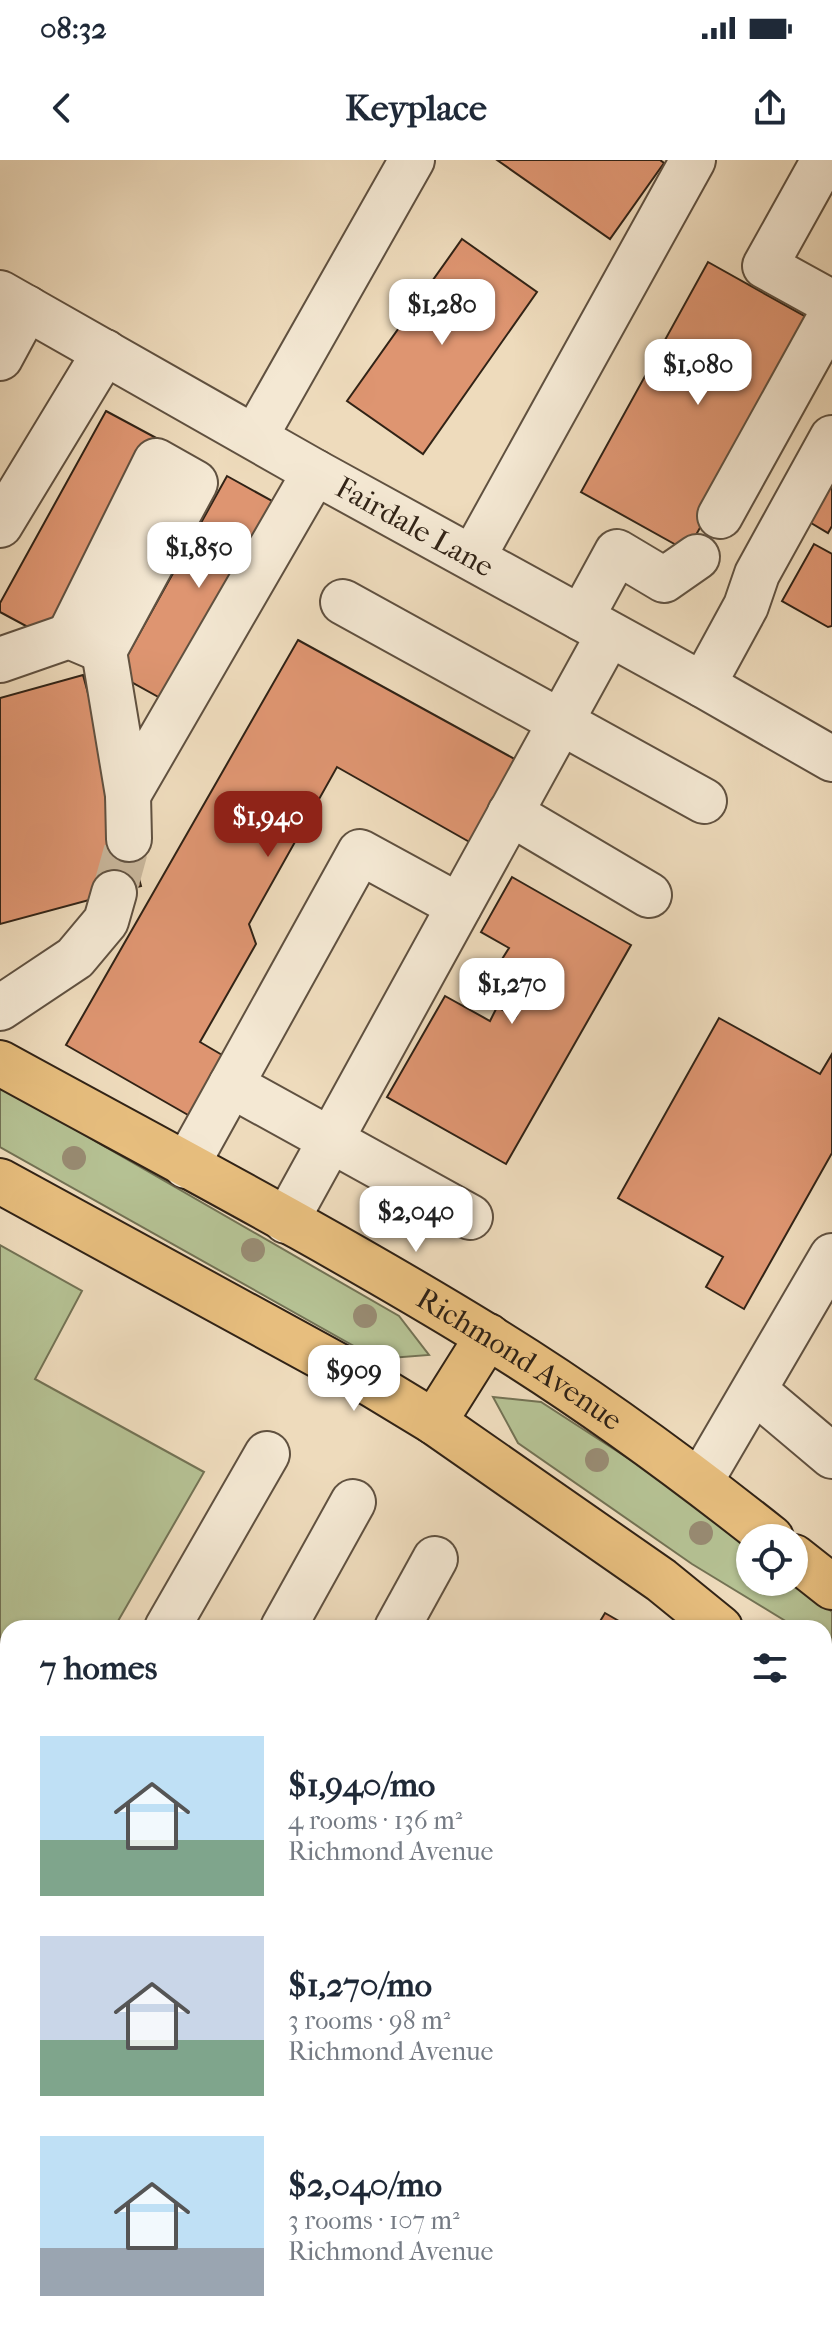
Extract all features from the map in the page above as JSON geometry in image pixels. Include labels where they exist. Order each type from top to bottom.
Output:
[{"type":"main road","name":"Richmond Avenue","points":[[0,1063],[488,1336],[603,1413],[753,1524]]},
{"type":"main road","points":[[0,1181],[373,1385],[434,1422],[661,1580],[710,1620]]},
{"type":"main road","points":[[434,1422],[488,1336]]},
{"type":"main road","points":[[808,1568],[832,1587]]},
{"type":"street","points":[[255,437],[412,160]]},
{"type":"street","points":[[473,557],[693,160]]},
{"type":"street","points":[[824,160],[765,266],[832,303]]},
{"type":"street","points":[[0,358],[14,300]]},
{"type":"street","name":"Fairdale Lane","points":[[14,300],[315,472],[832,759]]},
{"type":"street","points":[[720,516],[832,314]]},
{"type":"street","points":[[0,525],[105,352]]},
{"type":"street","points":[[129,839],[128,795],[86,643],[156,461],[176,472],[210,412]]},
{"type":"street","points":[[703,685],[746,606],[757,574],[832,438]]},
{"type":"street","points":[[128,795],[315,472]]},
{"type":"street","points":[[286,1221],[560,722],[595,626],[617,552],[664,580],[697,557]]},
{"type":"street","points":[[343,602],[704,801]]},
{"type":"street","points":[[0,660],[86,643]]},
{"type":"street","points":[[510,813],[649,895]]},
{"type":"street","points":[[186,1166],[360,852],[459,906]]},
{"type":"street","points":[[0,1008],[75,958],[106,921],[114,893]]},
{"type":"street","points":[[231,1085],[470,1217]]},
{"type":"street","points":[[700,1482],[832,1256]]},
{"type":"street","points":[[755,1391],[832,1456]]},
{"type":"street","points":[[172,1620],[267,1454]]},
{"type":"street","points":[[287,1620],[353,1502]]},
{"type":"street","points":[[401,1620],[435,1559]]},
{"type":"green space","points":[[0,1086],[399,1316],[429,1355],[377,1359],[0,1147]]},
{"type":"green space","points":[[0,1245],[82,1291],[35,1379],[204,1472],[119,1620],[0,1620]]},
{"type":"green space","points":[[493,1397],[541,1402],[657,1477],[736,1535],[736,1591],[692,1564],[518,1443]]},
{"type":"green space","points":[[808,1590],[832,1612],[832,1620],[784,1620],[744,1596],[808,1596]]},
{"type":"building","points":[[497,160],[660,160],[664,163],[610,239]]},
{"type":"building","points":[[462,239],[537,292],[423,454],[347,401]]},
{"type":"building","points":[[708,262],[815,322],[687,551],[581,492]]},
{"type":"building","points":[[106,411],[160,440],[50,639],[0,612],[0,603]]},
{"type":"building","points":[[832,474],[832,526],[828,533],[806,520]]},
{"type":"building","points":[[227,476],[281,506],[171,704],[117,674]]},
{"type":"building","points":[[814,544],[832,554],[832,626],[828,627],[782,601]]},
{"type":"building","points":[[298,640],[520,762],[473,844],[337,767],[249,924],[256,944],[200,1042],[229,1059],[195,1119],[66,1045]]},
{"type":"building","points":[[83,675],[141,886],[0,924],[0,698]]},
{"type":"building","points":[[512,877],[631,945],[506,1164],[387,1097],[445,996],[490,1021],[497,1007],[516,1017],[534,984],[499,964],[509,948],[481,932]]},
{"type":"building","points":[[719,1018],[820,1074],[832,1054],[832,1153],[744,1309],[706,1287],[723,1257],[618,1198]]},
{"type":"building","points":[[605,1613],[617,1620],[601,1620]]},
{"type":"tunnel","points":[[114,893],[129,839]]}]
